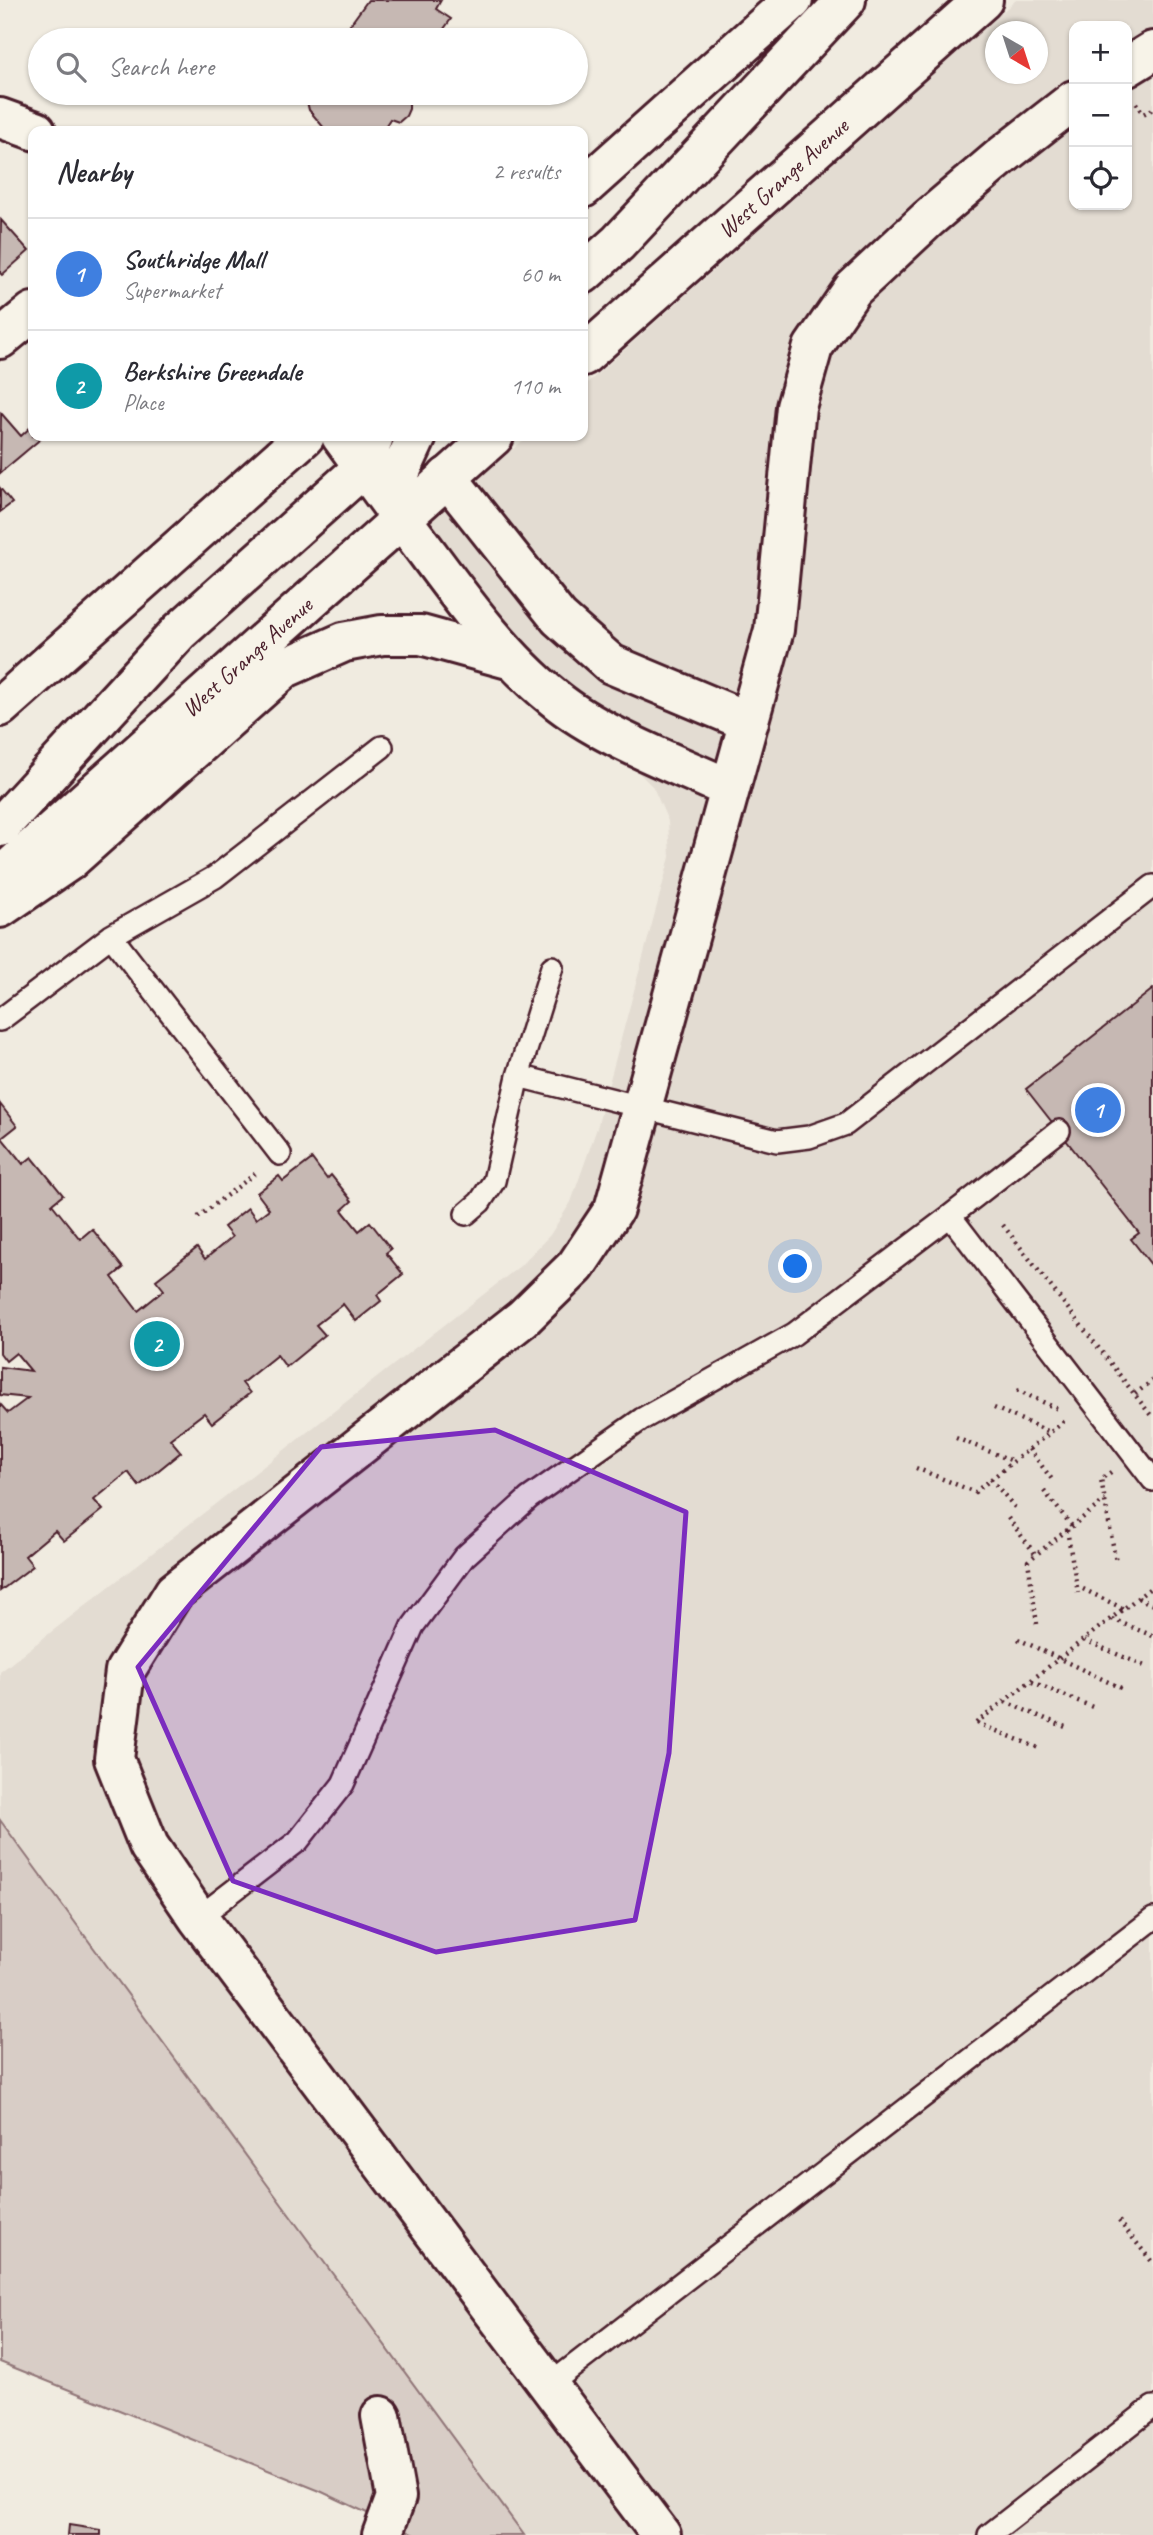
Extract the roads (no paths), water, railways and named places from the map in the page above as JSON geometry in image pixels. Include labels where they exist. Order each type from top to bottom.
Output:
[{"type":"street","points":[[588,184],[793,0]]},
{"type":"street","points":[[588,270],[618,243],[846,0]]},
{"type":"street","name":"West Grange Avenue","points":[[588,352],[983,0]]},
{"type":"street","points":[[1132,64],[1153,51]]},
{"type":"street","points":[[661,2535],[198,1918],[149,1846],[114,1759],[125,1671],[174,1592],[523,1318],[576,1266],[614,1209],[774,630],[796,407],[813,347],[853,289],[938,210],[1069,104]]},
{"type":"street","points":[[0,118],[28,128]]},
{"type":"street","points":[[0,339],[28,316]]},
{"type":"street","points":[[0,707],[299,441]]},
{"type":"street","points":[[350,441],[369,452],[401,518],[512,660],[554,699],[593,725],[730,789]]},
{"type":"street","points":[[401,518],[400,473],[413,441]]},
{"type":"street","points":[[419,441],[559,618],[611,664],[749,722]]},
{"type":"street","name":"West Grange Avenue","points":[[0,877],[488,441]]},
{"type":"street","points":[[0,827],[180,631],[369,452]]},
{"type":"street","points":[[0,908],[69,861],[285,668],[344,642],[382,635],[421,635],[512,660]]},
{"type":"street","points":[[381,2416],[396,2497],[382,2535]]},
{"type":"lane","points":[[0,1020],[111,936],[215,877],[382,747]]},
{"type":"lane","points":[[518,1076],[778,1141],[809,1138],[846,1124],[1153,886]]},
{"type":"lane","points":[[111,936],[280,1154]]},
{"type":"lane","points":[[466,1214],[480,1202],[494,1181],[518,1076],[552,967]]},
{"type":"lane","points":[[198,1918],[298,1841],[343,1784],[413,1626],[464,1558],[540,1490],[642,1419],[794,1334],[1059,1131]]},
{"type":"lane","points":[[950,1216],[1153,1480]]},
{"type":"lane","points":[[549,2385],[1153,1919]]},
{"type":"lane","points":[[989,2535],[1153,2407]]},
{"type":"place","name":"Southridge Mall","points":[[1098,1110]]},
{"type":"place","name":"Berkshire Greendale","points":[[157,1344]]}]
